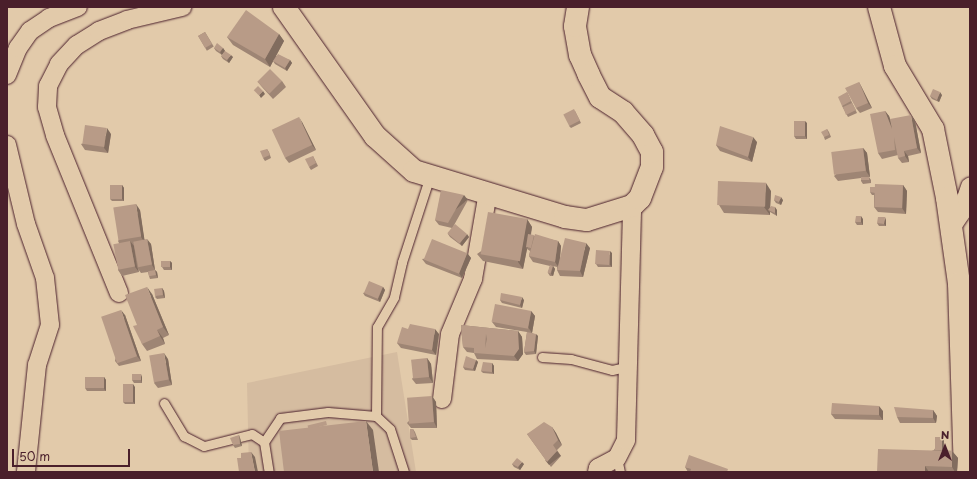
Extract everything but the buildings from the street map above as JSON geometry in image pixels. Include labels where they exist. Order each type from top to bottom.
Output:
[{"type":"street","points":[[7,75],[18,48],[30,31],[49,18],[78,7]]},
{"type":"street","points":[[119,293],[56,135],[47,107],[48,86],[68,54],[99,31],[127,20],[182,7]]},
{"type":"street","points":[[281,9],[375,136],[392,155],[429,179],[488,192],[565,217],[587,220],[632,206],[640,198],[652,167],[652,152],[623,112],[600,97],[596,90],[580,55],[575,26],[578,7]]},
{"type":"street","points":[[879,7],[895,66],[933,129],[951,228],[959,283],[966,472]]},
{"type":"street","points":[[7,145],[26,224],[45,278],[50,325],[37,365],[26,472]]},
{"type":"street","points":[[951,228],[961,213],[970,187]]},
{"type":"street","points":[[442,399],[450,334],[473,279],[488,192]]},
{"type":"street","points":[[598,472],[598,468],[618,465],[626,440],[625,367],[632,206]]},
{"type":"lane","points":[[376,416],[377,327],[394,297],[402,262],[429,179]]},
{"type":"lane","points":[[542,357],[570,359],[612,370],[625,367]]},
{"type":"lane","points":[[164,402],[184,436],[204,446],[252,434],[264,442]]},
{"type":"lane","points":[[269,472],[264,442],[280,418],[328,412],[376,416],[390,429],[404,472]]},
{"type":"shaded area","points":[[397,352],[416,472],[249,472],[247,383]]}]
